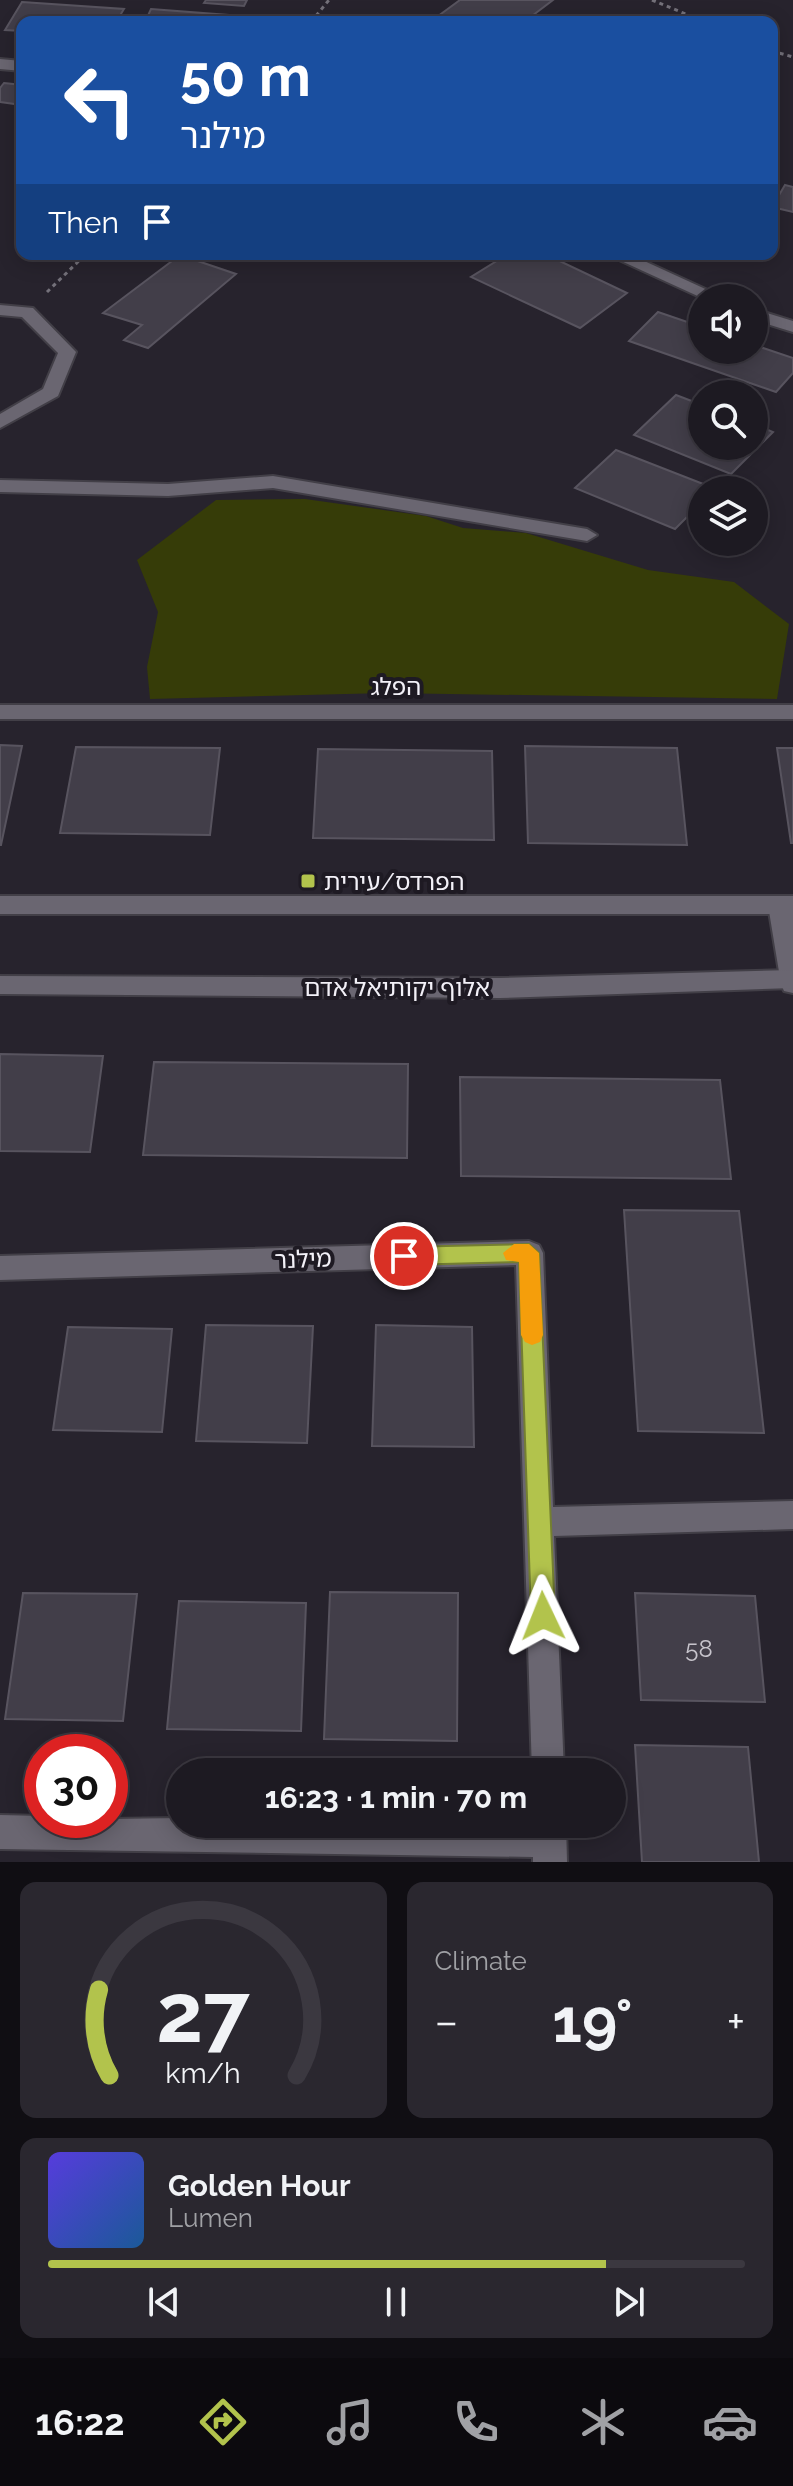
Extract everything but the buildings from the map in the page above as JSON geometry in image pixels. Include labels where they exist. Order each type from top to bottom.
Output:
[{"type":"street","points":[[629,260],[688,286]]},
{"type":"street","points":[[0,310],[27,312],[67,352],[51,392],[0,422]]},
{"type":"street","points":[[768,319],[793,327]]},
{"type":"street","points":[[0,486],[168,490],[273,482],[587,535]]},
{"type":"street","name":"הפלג","points":[[0,712],[793,712]]},
{"type":"street","points":[[0,905],[787,905],[793,981]]},
{"type":"street","name":"אלוף יקותיאל אדם","points":[[0,985],[500,988],[793,981]]},
{"type":"street","name":"מילנר","points":[[0,1268],[529,1253],[548,1758]]},
{"type":"street","points":[[540,1522],[793,1515]]},
{"type":"street","points":[[0,1832],[550,1842]]},
{"type":"path","points":[[316,16],[329,0]]},
{"type":"path","points":[[652,0],[691,16]]},
{"type":"path","points":[[27,312],[80,260]]},
{"type":"green space","points":[[305,499],[426,516],[463,528],[526,533],[648,570],[734,582],[789,624],[777,699],[387,693],[150,699],[147,667],[158,612],[137,560],[216,500]]},
{"type":"slow traffic","points":[[514,1253],[529,1253],[532,1335]]},
{"type":"place","name":"הפרדס/עירית","points":[[308,881]]},
{"type":"route","points":[[404,1256],[529,1253],[543,1616]]}]
